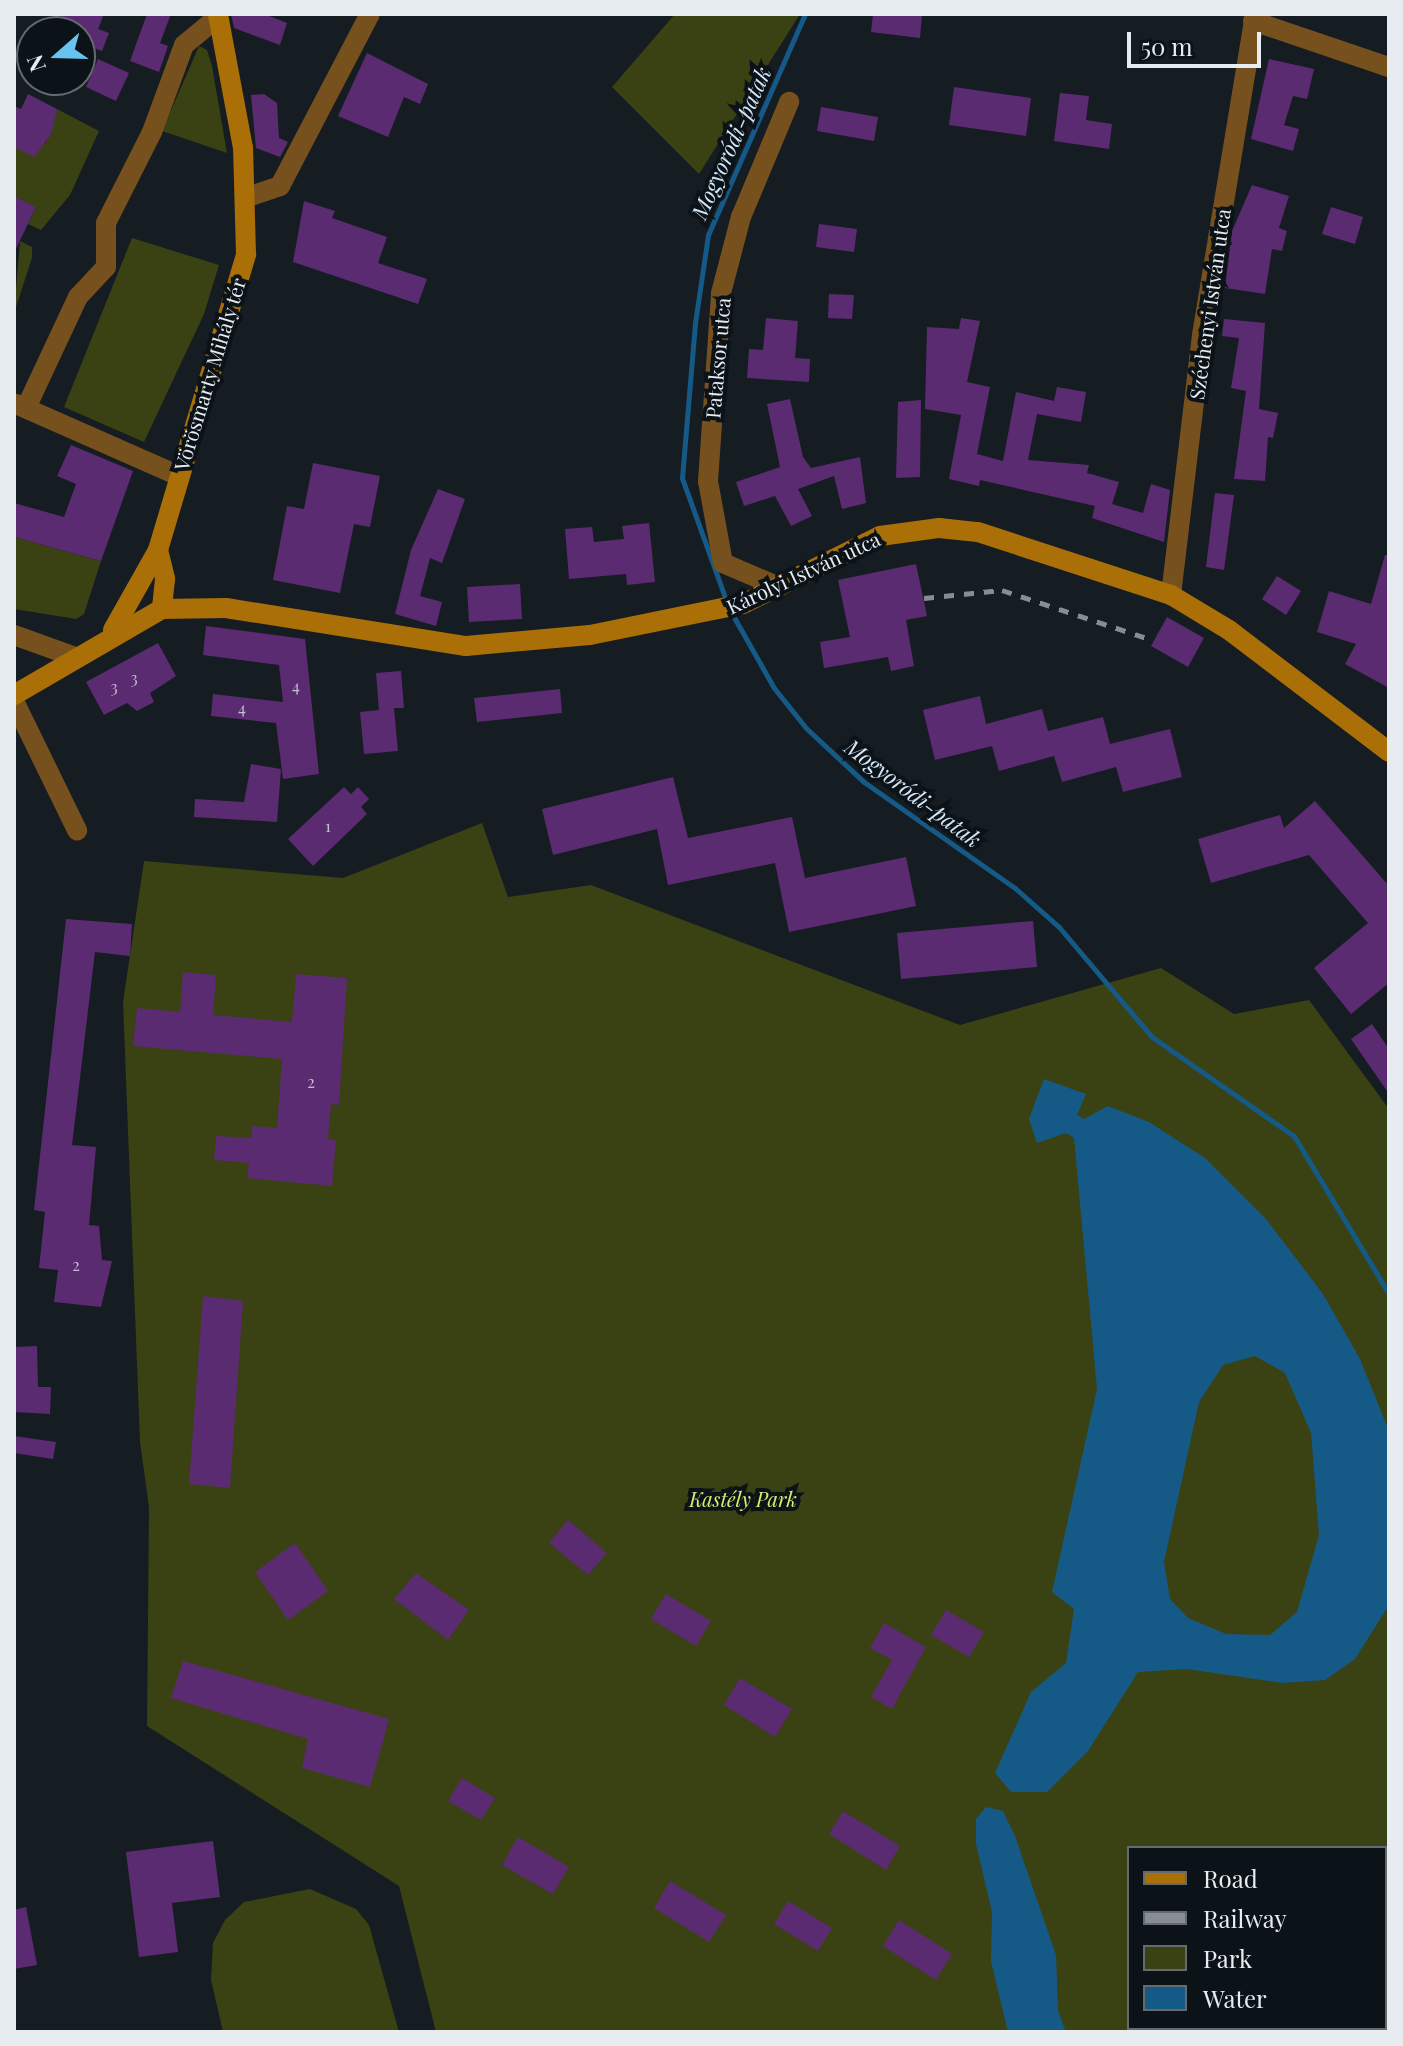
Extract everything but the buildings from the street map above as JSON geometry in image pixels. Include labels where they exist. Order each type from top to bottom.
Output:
[{"type":"main road","name":"Vörösmarty Mihály tér","points":[[162,609],[148,593],[154,557],[177,475],[234,310],[246,254],[248,197],[218,15]]},
{"type":"main road","name":"Károlyi István utca","points":[[162,609],[199,606],[466,646],[590,635],[741,604],[880,536],[939,528],[978,532],[1171,595],[1229,630],[1389,752]]},
{"type":"main road","name":"Vörösmarty Mihály tér","points":[[154,557],[165,579],[162,609]]},
{"type":"main road","name":"Vörösmarty Mihály tér","points":[[111,634],[154,557]]},
{"type":"main road","points":[[165,579],[199,606]]},
{"type":"main road","points":[[14,698],[111,634],[162,609]]},
{"type":"street","points":[[248,197],[280,186],[370,14]]},
{"type":"street","points":[[177,475],[20,405],[78,297],[106,267],[106,223],[152,132],[184,45],[218,15]]},
{"type":"street","points":[[1254,18],[1389,67]]},
{"type":"street","name":"Széchenyi István utca","points":[[1171,595],[1202,335],[1254,18]]},
{"type":"street","name":"Pataksor utca","points":[[779,587],[723,563],[708,481],[721,293],[741,217],[789,102]]},
{"type":"street","points":[[14,635],[75,657]]},
{"type":"street","points":[[14,698],[77,830]]},
{"type":"green space","points":[[675,14],[800,14],[699,174],[612,87]]},
{"type":"green space","points":[[199,46],[207,50],[212,66],[227,153],[162,131]]},
{"type":"green space","points":[[57,109],[99,131],[70,195],[41,230],[28,224],[36,207],[14,196],[14,147],[46,143]]},
{"type":"green space","points":[[132,238],[219,265],[204,314],[144,442],[64,407]]},
{"type":"green space","points":[[20,241],[32,247],[32,258],[14,313]]},
{"type":"green space","points":[[14,537],[101,561],[84,614],[76,619],[14,609]]},
{"type":"green space","name":"Kastély Park","points":[[482,823],[508,897],[591,885],[960,1025],[1161,968],[1234,1014],[1309,1000],[1389,1109],[1389,2032],[436,2032],[399,1886],[147,1726],[149,1507],[140,1442],[123,1002],[144,861],[343,878]]},
{"type":"green space","points":[[310,1889],[356,1909],[369,1925],[399,2032],[223,2032],[211,1980],[213,1943],[225,1920],[244,1902]]},
{"type":"water","points":[[1044,1079],[1086,1094],[1077,1115],[1084,1119],[1108,1106],[1149,1122],[1205,1158],[1266,1219],[1323,1294],[1360,1359],[1389,1431],[1389,1605],[1355,1659],[1325,1680],[1283,1683],[1187,1669],[1138,1672],[1088,1751],[1047,1792],[1011,1792],[995,1773],[1031,1692],[1066,1663],[1074,1609],[1052,1592],[1097,1389],[1074,1138],[1066,1133],[1037,1143],[1029,1119]],"holes":[[[1255,1356],[1285,1373],[1311,1433],[1319,1535],[1297,1612],[1270,1635],[1226,1634],[1188,1618],[1170,1599],[1164,1562],[1199,1402],[1223,1365]]]},
{"type":"water","points":[[986,1807],[1003,1811],[1015,1836],[1056,1955],[1058,2011],[1066,2032],[1008,2032],[991,1961],[992,1912],[976,1844],[976,1819]]},
{"type":"waterway","name":"Mogyoródi-patak","points":[[727,603],[682,478],[695,323],[708,235],[805,14]]},
{"type":"waterway","name":"Mogyoródi-patak","points":[[731,612],[774,688],[806,728],[864,782],[1015,888],[1059,927],[1152,1037],[1294,1136],[1389,1294]]},
{"type":"railway","points":[[924,598],[1002,590],[1146,638]]}]
